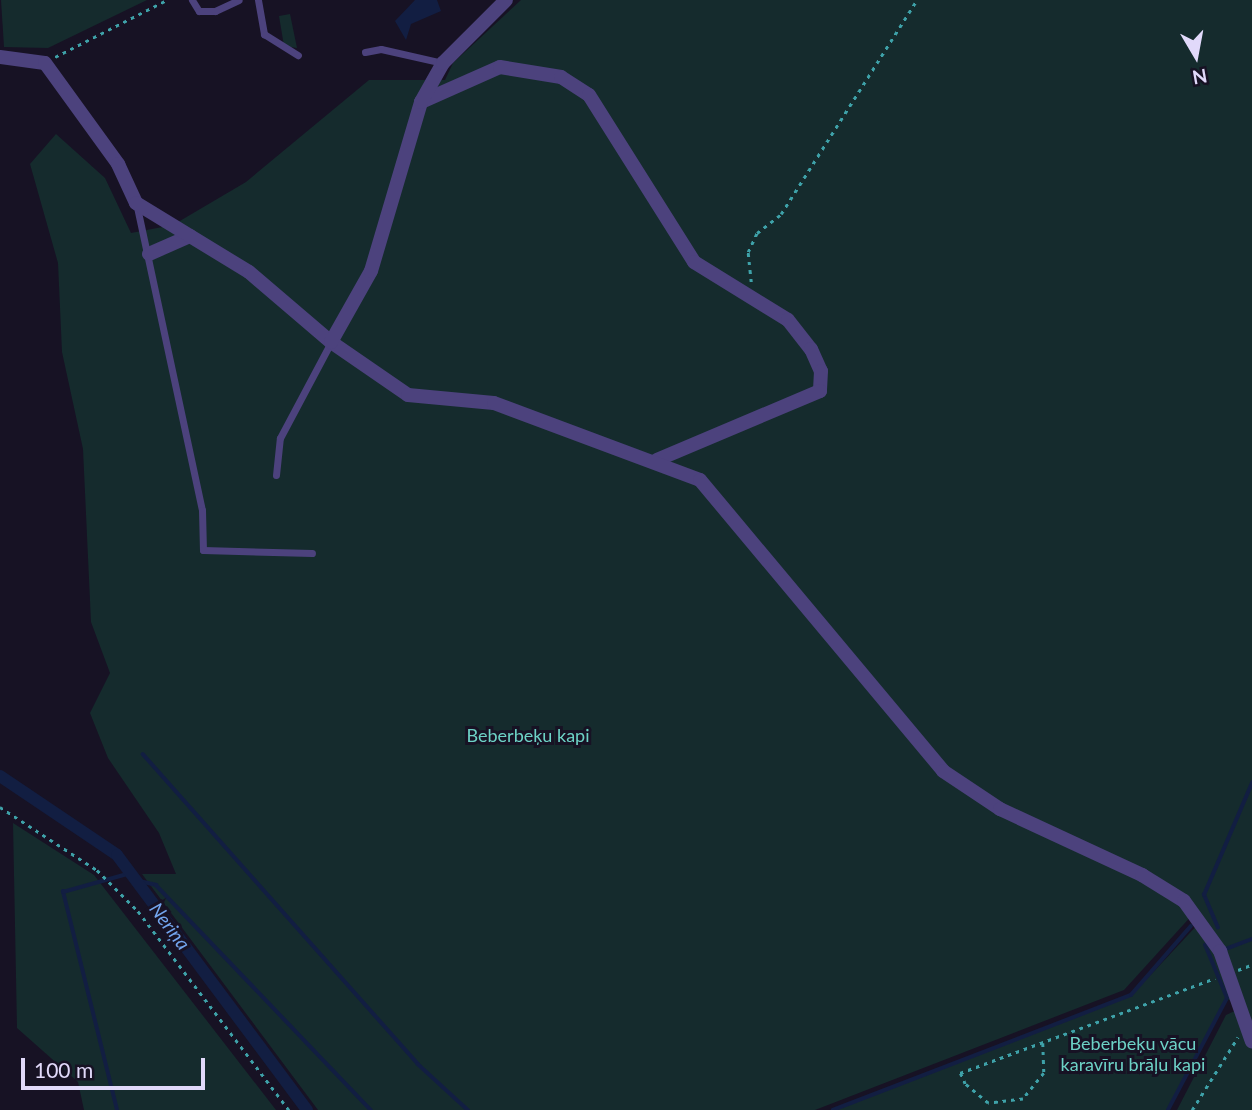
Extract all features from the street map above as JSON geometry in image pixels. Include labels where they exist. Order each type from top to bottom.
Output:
[{"type":"street","points":[[331,342],[371,271],[421,102],[443,62],[506,0]]},
{"type":"street","points":[[0,57],[45,63],[118,164],[136,203],[249,272],[331,342],[408,395],[494,403],[657,460],[701,480],[750,533],[878,699],[943,771],[1000,809],[1143,875],[1184,901],[1220,951],[1252,1042]]},
{"type":"street","points":[[421,102],[500,67],[561,77],[589,95],[694,261],[752,294],[788,320],[811,349],[821,371],[820,391],[657,460]]},
{"type":"street","points":[[149,254],[190,236]]},
{"type":"lane","points":[[192,0],[199,11],[215,12],[239,0]]},
{"type":"lane","points":[[258,0],[264,34],[298,55]]},
{"type":"lane","points":[[365,52],[381,49],[443,62]]},
{"type":"lane","points":[[136,203],[202,510],[203,550],[312,553]]},
{"type":"lane","points":[[276,475],[280,438],[331,342]]},
{"type":"path","points":[[45,63],[167,0]]},
{"type":"path","points":[[752,294],[748,252],[757,233],[781,214],[917,0]]},
{"type":"path","points":[[0,807],[97,870],[138,911],[289,1110]]},
{"type":"path","points":[[1043,1043],[1044,1073],[1023,1099],[988,1103],[965,1084],[960,1073],[1211,980]]},
{"type":"path","points":[[1192,1110],[1245,1025]]},
{"type":"green space","points":[[1,0],[147,0],[48,48],[4,47]]},
{"type":"green space","points":[[521,0],[1252,0],[1252,1110],[1177,1110],[1226,1015],[1239,1009],[1227,998],[1168,1110],[833,1110],[1131,996],[1201,921],[1194,913],[1124,990],[815,1110],[318,1110],[142,874],[176,874],[159,833],[108,758],[90,713],[110,673],[91,622],[83,449],[62,352],[58,263],[30,164],[56,134],[105,178],[131,233],[173,225],[246,182],[369,80],[445,80],[453,63]]},
{"type":"green space","points":[[290,14],[297,48],[284,46],[279,16]]},
{"type":"green space","points":[[13,823],[94,875],[276,1110],[84,1110],[78,1082],[17,1028]]},
{"type":"water","points":[[415,0],[437,0],[441,11],[411,24],[406,40],[395,21]]},
{"type":"waterway","points":[[143,754],[418,1064],[468,1110]]},
{"type":"waterway","name":"Neriņa","points":[[0,776],[117,855],[307,1110]]},
{"type":"waterway","points":[[1218,928],[1204,895],[1252,783]]},
{"type":"waterway","points":[[117,1110],[63,892],[131,873]]},
{"type":"waterway","points":[[135,880],[156,885],[371,1110]]},
{"type":"waterway","points":[[833,1110],[1131,995],[1191,926]]},
{"type":"waterway","points":[[1226,949],[1252,939]]},
{"type":"waterway","points":[[1168,1110],[1227,998],[1205,945]]},
{"type":"park label","name":"Beberbeķu kapi","points":[[528,735]]},
{"type":"park label","name":"Beberbeķu vācu karavīru brāļu kapi","points":[[1133,1054]]}]
